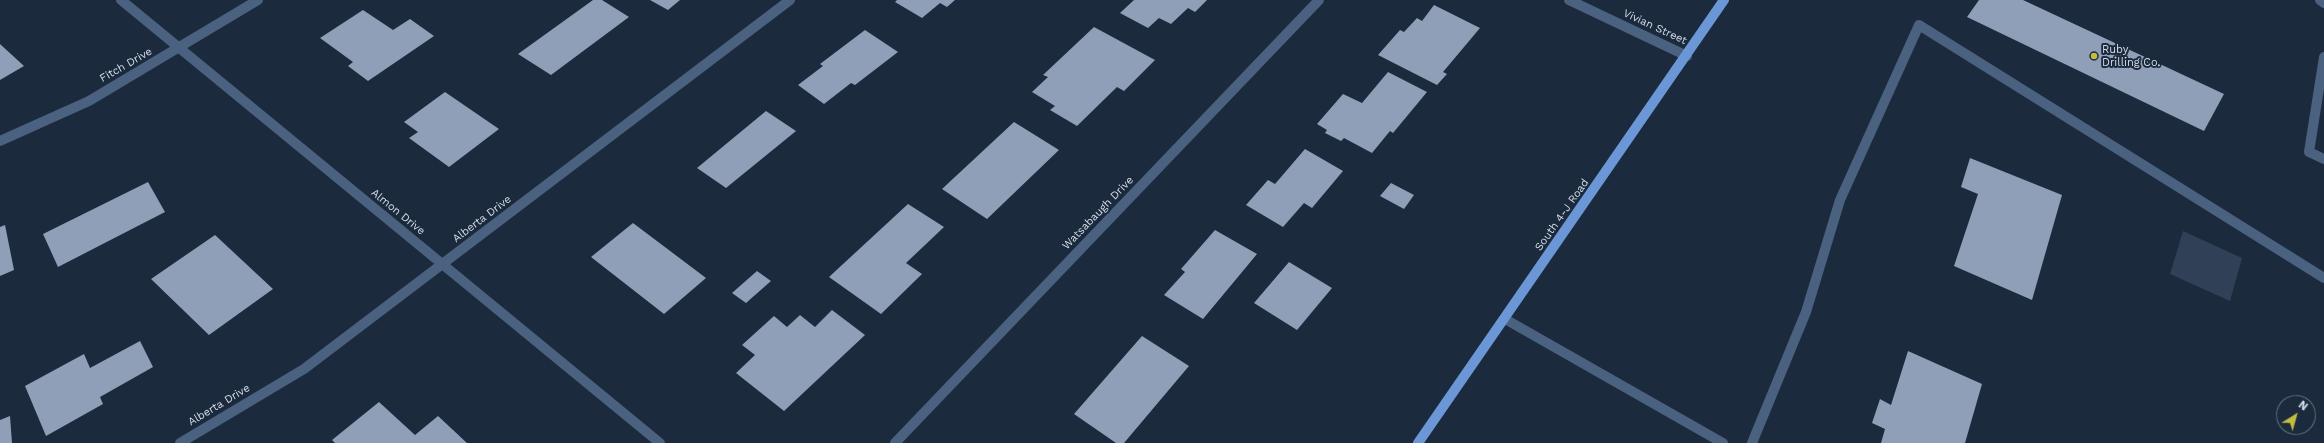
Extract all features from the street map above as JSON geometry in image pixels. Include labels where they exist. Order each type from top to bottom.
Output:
[{"type":"main road","name":"South 4-J Road","points":[[1418,443],[1687,56],[1724,0]]},
{"type":"street","name":"Almon Drive","points":[[121,0],[660,443]]},
{"type":"street","name":"Fitch Drive","points":[[0,141],[89,101],[258,0]]},
{"type":"street","name":"Alberta Drive","points":[[180,443],[304,369],[790,0]]},
{"type":"street","name":"Watsabaugh Drive","points":[[895,443],[1319,0]]},
{"type":"street","name":"Vivian Street","points":[[1569,0],[1687,56]]},
{"type":"street","points":[[2320,0],[2324,3]]},
{"type":"street","points":[[1752,443],[1806,312],[1840,200],[1919,25],[2324,278]]},
{"type":"street","points":[[2324,57],[2309,152],[2324,159]]},
{"type":"street","points":[[1505,319],[1723,443]]},
{"type":"shaded area","points":[[2183,231],[2242,258],[2230,301],[2170,274]]},
{"type":"building","points":[[593,0],[602,0],[629,17],[551,75],[518,54]]},
{"type":"building","points":[[650,0],[680,0],[668,10]]},
{"type":"building","points":[[897,0],[955,0],[947,7],[940,3],[922,18],[895,2]]},
{"type":"building","points":[[1134,0],[1207,0],[1195,12],[1188,8],[1171,24],[1159,18],[1148,28],[1120,13]]},
{"type":"building","name":"Ruby Drilling Co.","points":[[1979,0],[2023,0],[2224,94],[2204,131],[1967,17]]},
{"type":"building","points":[[1434,5],[1480,28],[1443,72],[1447,74],[1437,85],[1378,55],[1400,30],[1404,32],[1417,18],[1422,21]]},
{"type":"building","points":[[363,10],[393,30],[410,19],[434,36],[368,81],[348,66],[353,62],[320,38]]},
{"type":"building","points":[[1094,27],[1155,60],[1124,91],[1117,87],[1077,126],[1050,110],[1055,106],[1032,92],[1048,77],[1043,75]]},
{"type":"building","points":[[865,30],[898,52],[855,85],[851,83],[824,104],[798,85],[823,66],[820,64]]},
{"type":"building","points":[[0,44],[24,66],[0,80]]},
{"type":"building","points":[[1388,72],[1427,92],[1393,133],[1390,131],[1372,153],[1344,138],[1341,141],[1325,133],[1327,130],[1317,124],[1343,94],[1362,103]]},
{"type":"building","points":[[445,92],[499,129],[449,167],[409,138],[418,132],[404,122]]},
{"type":"building","points":[[766,111],[796,131],[726,188],[697,168]]},
{"type":"building","points":[[1014,122],[1059,150],[987,219],[942,189]]},
{"type":"building","points":[[1305,149],[1343,171],[1312,208],[1304,203],[1283,227],[1246,205],[1268,180],[1275,184]]},
{"type":"building","points":[[1970,158],[2062,195],[2032,300],[1954,266],[1978,194],[1961,187]]},
{"type":"building","points":[[148,182],[165,212],[58,267],[43,234]]},
{"type":"building","points":[[1391,183],[1414,195],[1404,209],[1380,196]]},
{"type":"building","points":[[908,204],[944,227],[906,263],[922,274],[881,314],[829,277]]},
{"type":"building","points":[[633,223],[706,278],[664,314],[591,257]]},
{"type":"building","points":[[5,225],[14,270],[0,276],[0,227]]},
{"type":"building","points":[[1215,230],[1257,254],[1203,319],[1164,295],[1185,272],[1181,269]]},
{"type":"building","points":[[215,235],[273,289],[209,335],[151,279]]},
{"type":"building","points":[[1289,262],[1332,288],[1297,330],[1254,303]]},
{"type":"building","points":[[757,271],[771,281],[746,303],[732,293]]},
{"type":"building","points":[[832,310],[865,335],[784,411],[736,373],[755,355],[742,345],[774,316],[787,327],[800,315],[815,327]]},
{"type":"building","points":[[1142,336],[1189,366],[1124,443],[1116,443],[1074,414]]},
{"type":"building","points":[[140,341],[153,367],[100,397],[103,404],[46,436],[25,386],[84,354],[90,368]]},
{"type":"building","points":[[1908,351],[1982,384],[1965,443],[1881,443],[1885,429],[1872,423],[1880,399],[1891,405]]},
{"type":"building","points":[[379,402],[415,435],[438,416],[467,443],[335,443],[332,440]]},
{"type":"building","points":[[10,416],[12,443],[0,443],[0,420]]},
{"type":"place","name":"Ruby Drilling Co.","points":[[2094,56]]}]
